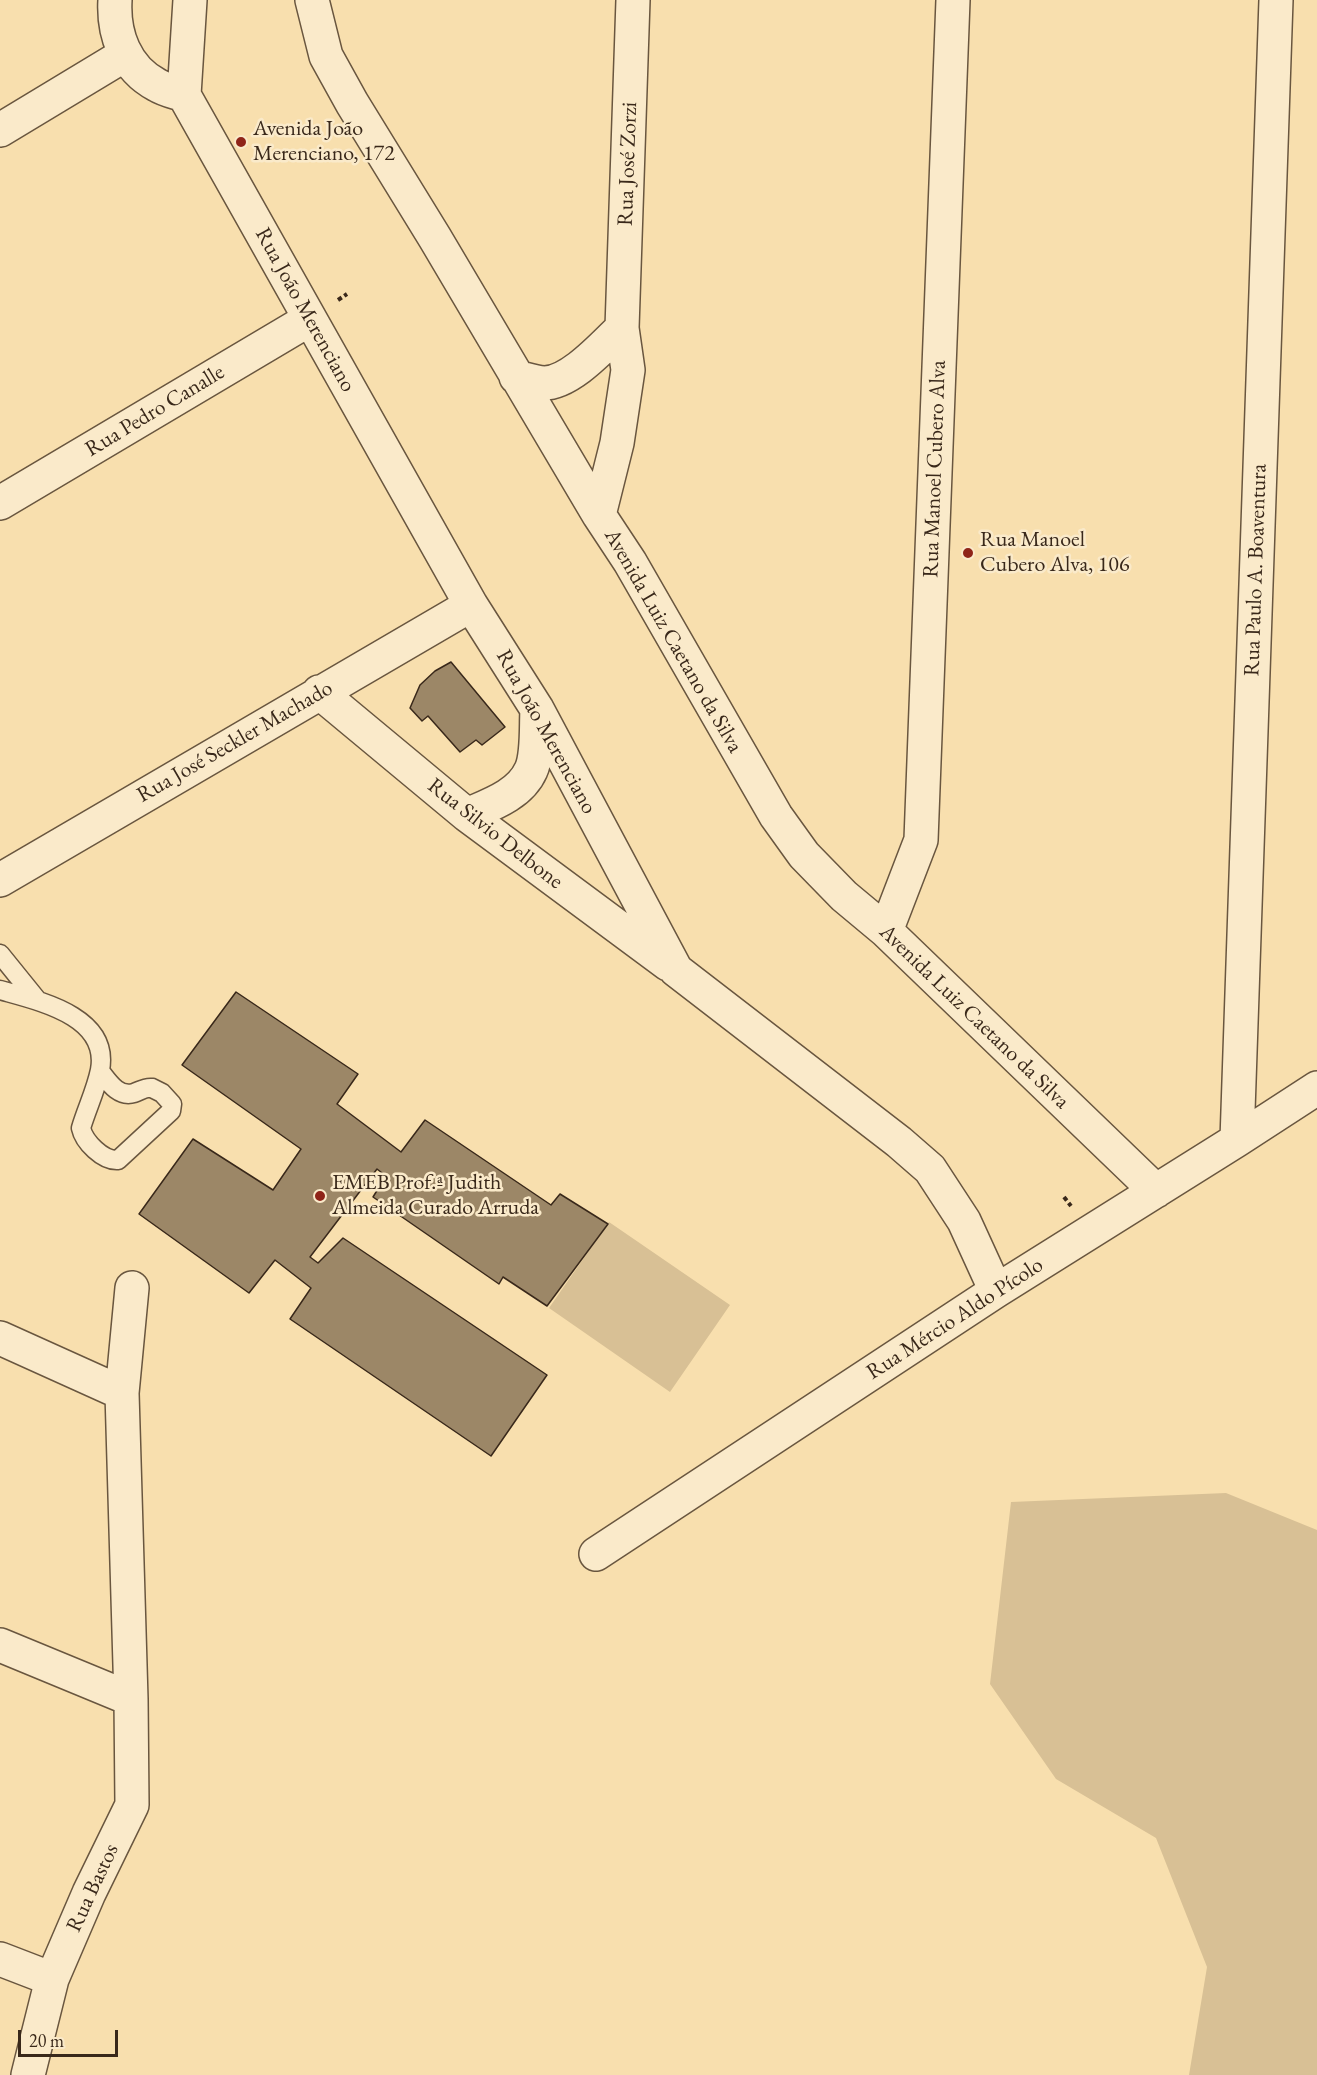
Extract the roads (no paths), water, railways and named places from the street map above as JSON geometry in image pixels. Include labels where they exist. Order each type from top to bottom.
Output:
[{"type":"street","points":[[115,0],[116,35],[126,54],[146,79],[184,95],[190,0]]},
{"type":"street","name":"Avenida Luiz Caetano da Silva","points":[[312,0],[326,56],[516,377],[630,562],[776,816],[804,855],[844,896],[886,931],[1156,1191]]},
{"type":"street","name":"Rua José Zorzi","points":[[599,515],[617,443],[628,370],[622,328],[633,0]]},
{"type":"street","name":"Rua Manoel Cubero Alva","points":[[886,931],[921,840],[953,0]]},
{"type":"street","name":"Rua Paulo A. Boaventura","points":[[1237,1140],[1276,0]]},
{"type":"street","points":[[0,130],[126,54]]},
{"type":"street","name":"Rua João Merenciano","points":[[184,95],[471,605],[537,709],[676,970],[930,1169],[964,1221],[996,1291]]},
{"type":"street","name":"Rua Pedro Canalle","points":[[0,502],[310,319]]},
{"type":"street","points":[[516,377],[545,383],[569,374],[590,359],[622,328]]},
{"type":"street","name":"Rua José Seckler Machado","points":[[0,880],[471,605]]},
{"type":"street","name":"Rua Silvio Delbone","points":[[319,692],[467,815],[676,970]]},
{"type":"street","points":[[467,815],[500,800],[521,786],[532,769],[537,709]]},
{"type":"street","name":"Rua Mércio Aldo Pícolo","points":[[596,1554],[996,1291],[1317,1088]]},
{"type":"street","name":"Rua Bastos","points":[[28,2075],[52,1979],[89,1893],[132,1804],[122,1393],[132,1288]]},
{"type":"street","points":[[0,1338],[122,1393]]},
{"type":"street","points":[[0,1645],[131,1699]]},
{"type":"street","points":[[0,1959],[52,1979]]},
{"type":"lane","points":[[0,954],[38,1000]]},
{"type":"lane","points":[[0,990],[38,1000],[66,1013],[91,1029],[100,1051],[100,1071],[81,1128],[82,1134],[107,1158],[118,1160],[171,1111],[172,1104],[162,1093],[148,1087],[126,1095],[121,1093],[100,1071]]},
{"type":"place","name":"Avenida João Merenciano, 172","points":[[241,142]]},
{"type":"place","name":"Rua Manoel Cubero Alva, 106","points":[[968,553]]},
{"type":"place","name":"EMEB Prof.ª Judith Almeida Curado Arruda","points":[[320,1196]]}]
